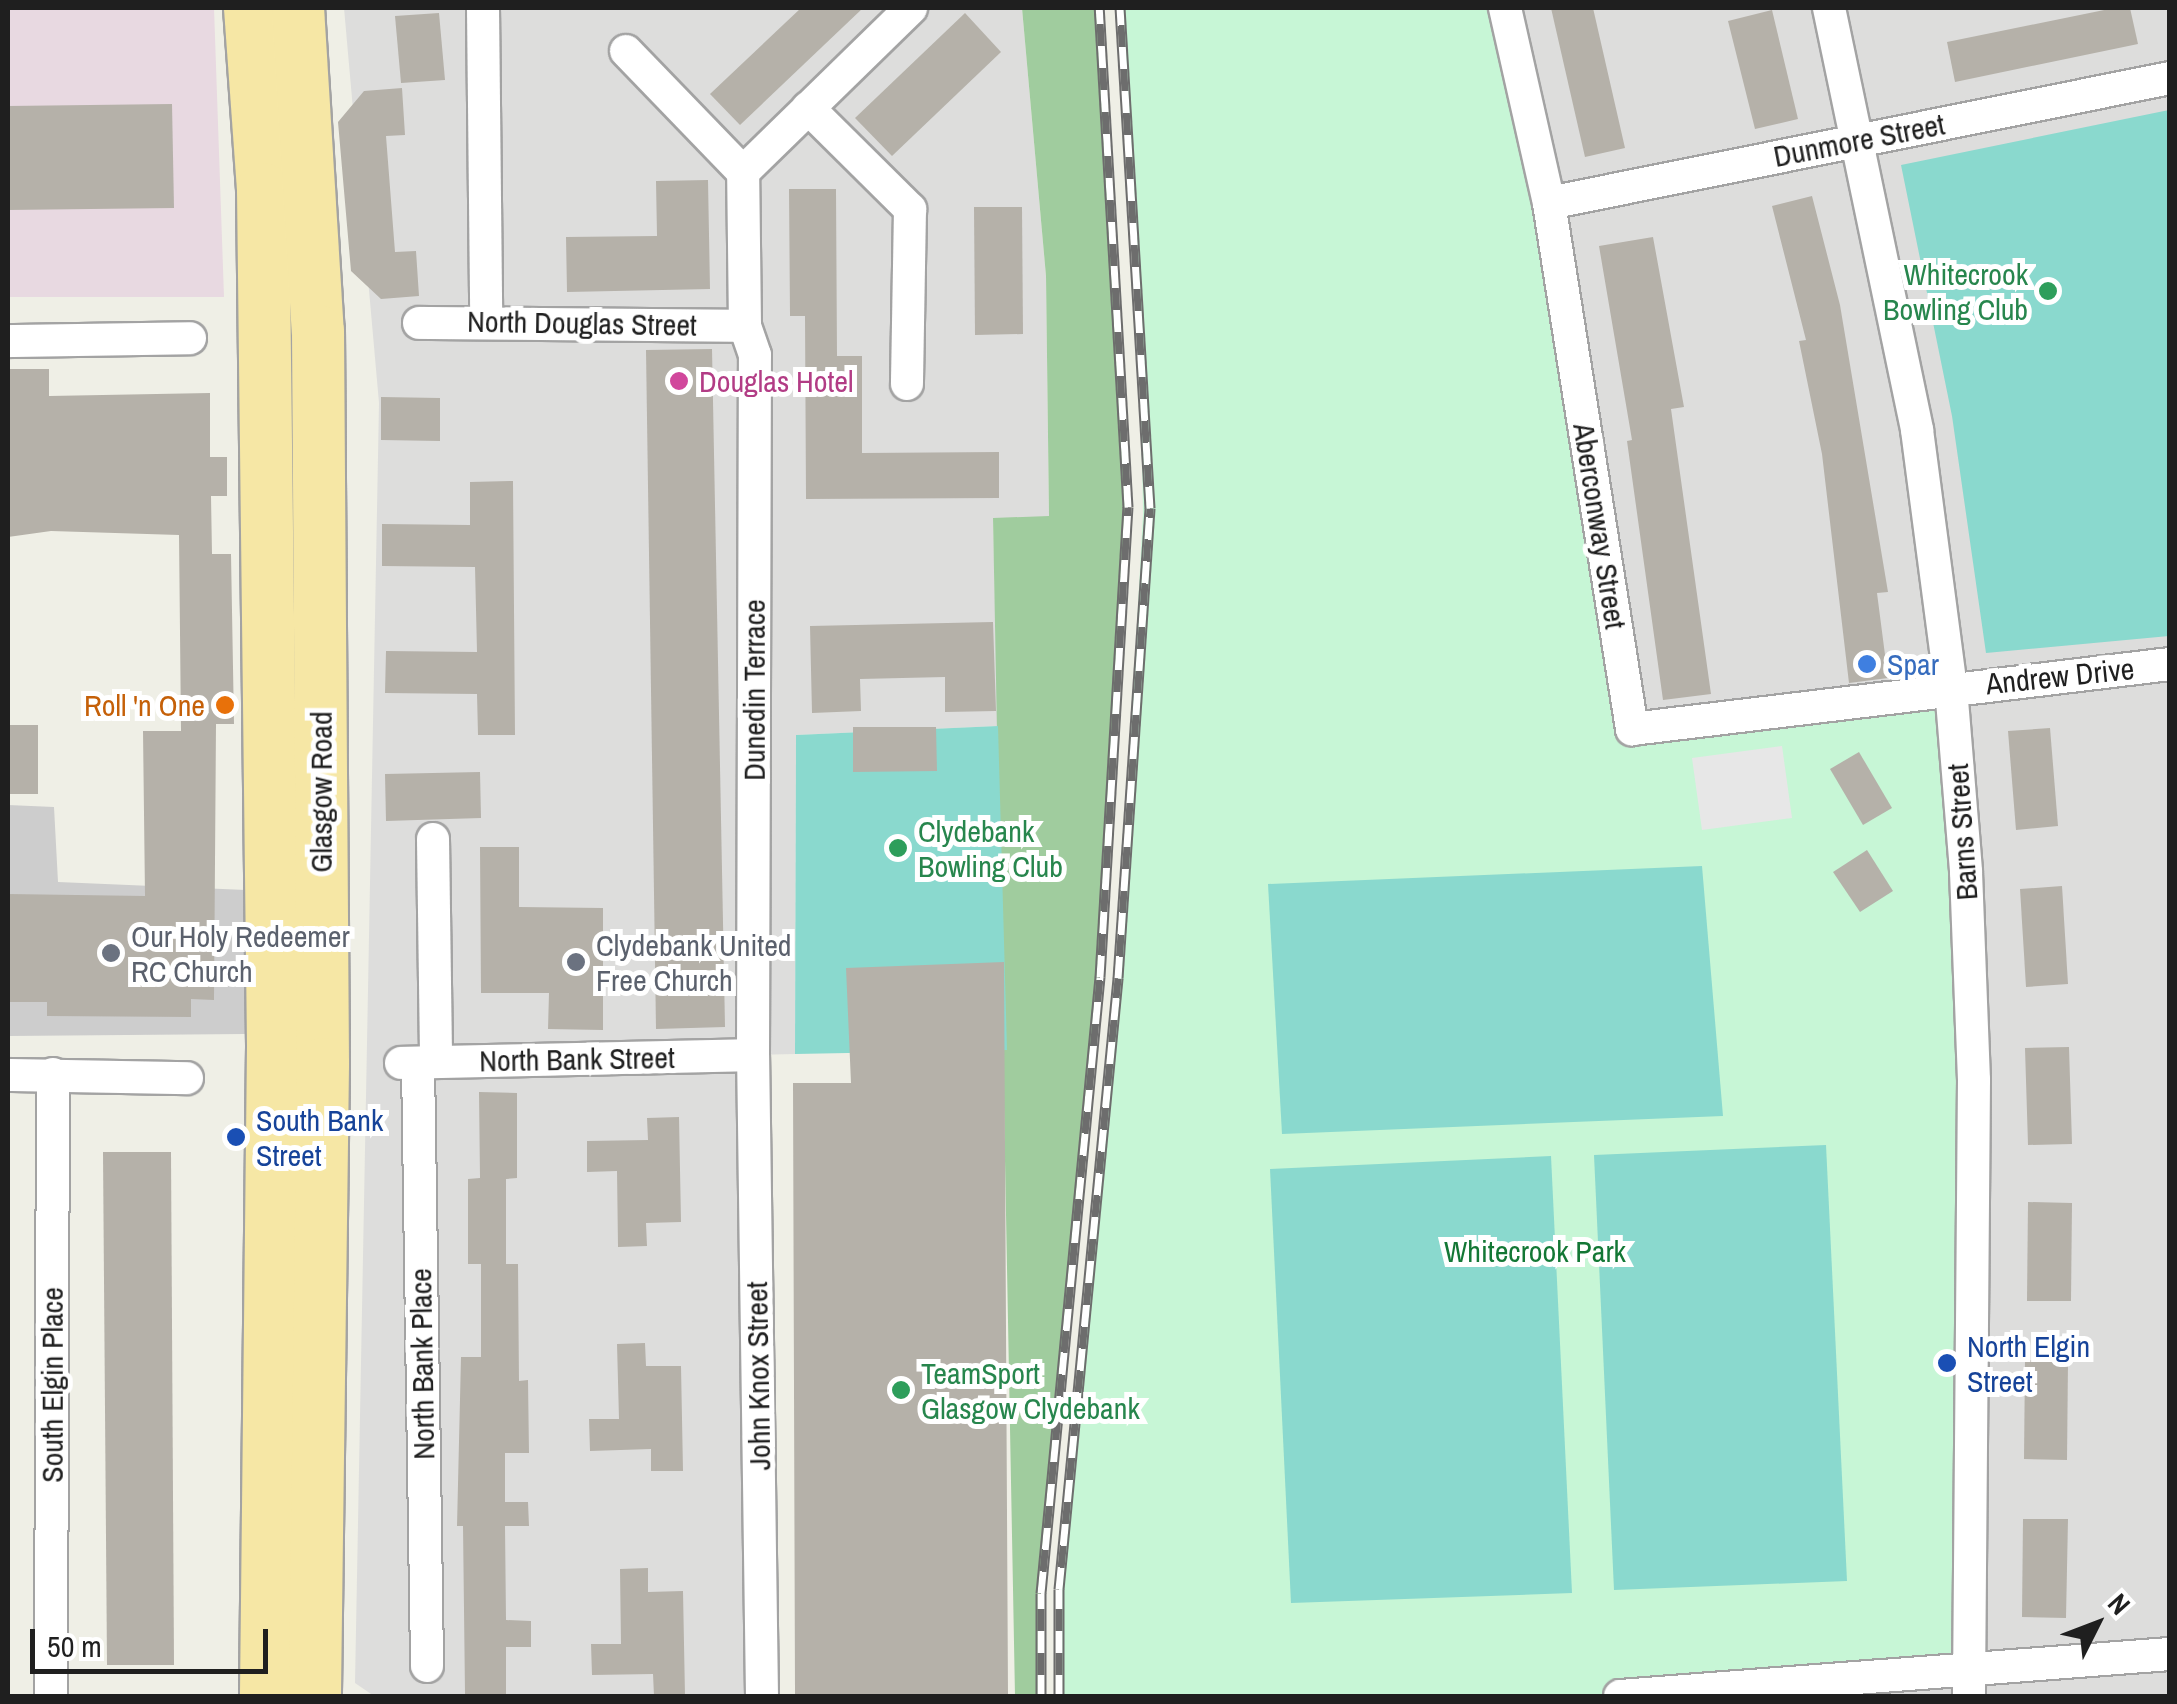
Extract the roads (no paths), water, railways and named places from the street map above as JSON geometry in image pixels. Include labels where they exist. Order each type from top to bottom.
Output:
[{"type":"main road","name":"Glasgow Road","points":[[250,8],[264,189],[273,1046],[266,1696]]},
{"type":"main road","name":"Glasgow Road","points":[[298,8],[318,331],[323,1064],[316,1696]]},
{"type":"street","points":[[483,8],[486,320]]},
{"type":"street","points":[[626,51],[743,172],[911,8]]},
{"type":"street","name":"Aberconway Street","points":[[1504,8],[1549,203],[1632,729],[1951,688]]},
{"type":"street","name":"Barns Street","points":[[1829,8],[1860,140],[1916,430],[1951,688],[1974,1080],[1970,1682]]},
{"type":"street","name":"Dunmore Street","points":[[1549,203],[2170,78]]},
{"type":"street","points":[[808,108],[910,209],[907,384]]},
{"type":"street","name":"Dunedin Terrace","points":[[743,172],[745,326],[755,355],[754,1054]]},
{"type":"street","name":"North Douglas Street","points":[[418,323],[486,320],[745,326]]},
{"type":"street","points":[[8,341],[190,338]]},
{"type":"street","name":"Andrew Drive","points":[[1951,688],[2170,664]]},
{"type":"street","name":"North Bank Place","points":[[427,1666],[418,1063],[433,839]]},
{"type":"street","name":"North Bank Street","points":[[418,1063],[754,1054]]},
{"type":"street","name":"John Knox Street","points":[[754,1054],[762,1696]]},
{"type":"street","name":"South Elgin Place","points":[[51,1696],[53,1074]]},
{"type":"street","points":[[8,1075],[188,1078]]},
{"type":"street","points":[[1624,1696],[1970,1682],[2170,1654]]},
{"type":"railway","points":[[1041,1696],[1041,1593],[1100,977],[1128,507],[1099,8]]},
{"type":"railway","points":[[1059,1696],[1059,1589],[1118,978],[1150,508],[1120,8]]},
{"type":"place","name":"Whitecrook Bowling Club","points":[[2048,291]]},
{"type":"place","name":"Douglas Hotel","points":[[679,381]]},
{"type":"place","name":"Spar","points":[[1867,664]]},
{"type":"place","name":"Roll 'n One","points":[[225,705]]},
{"type":"place","name":"Clydebank Bowling Club","points":[[898,848]]},
{"type":"place","name":"Our Holy Redeemer RC Church","points":[[111,953]]},
{"type":"place","name":"Clydebank United Free Church","points":[[576,962]]},
{"type":"place","name":"South Bank Street","points":[[236,1137]]},
{"type":"place","name":"North Elgin Street","points":[[1947,1363]]},
{"type":"place","name":"TeamSport Glasgow Clydebank","points":[[901,1390]]},
{"type":"park label","name":"Whitecrook Park","points":[[1535,1251]]}]
